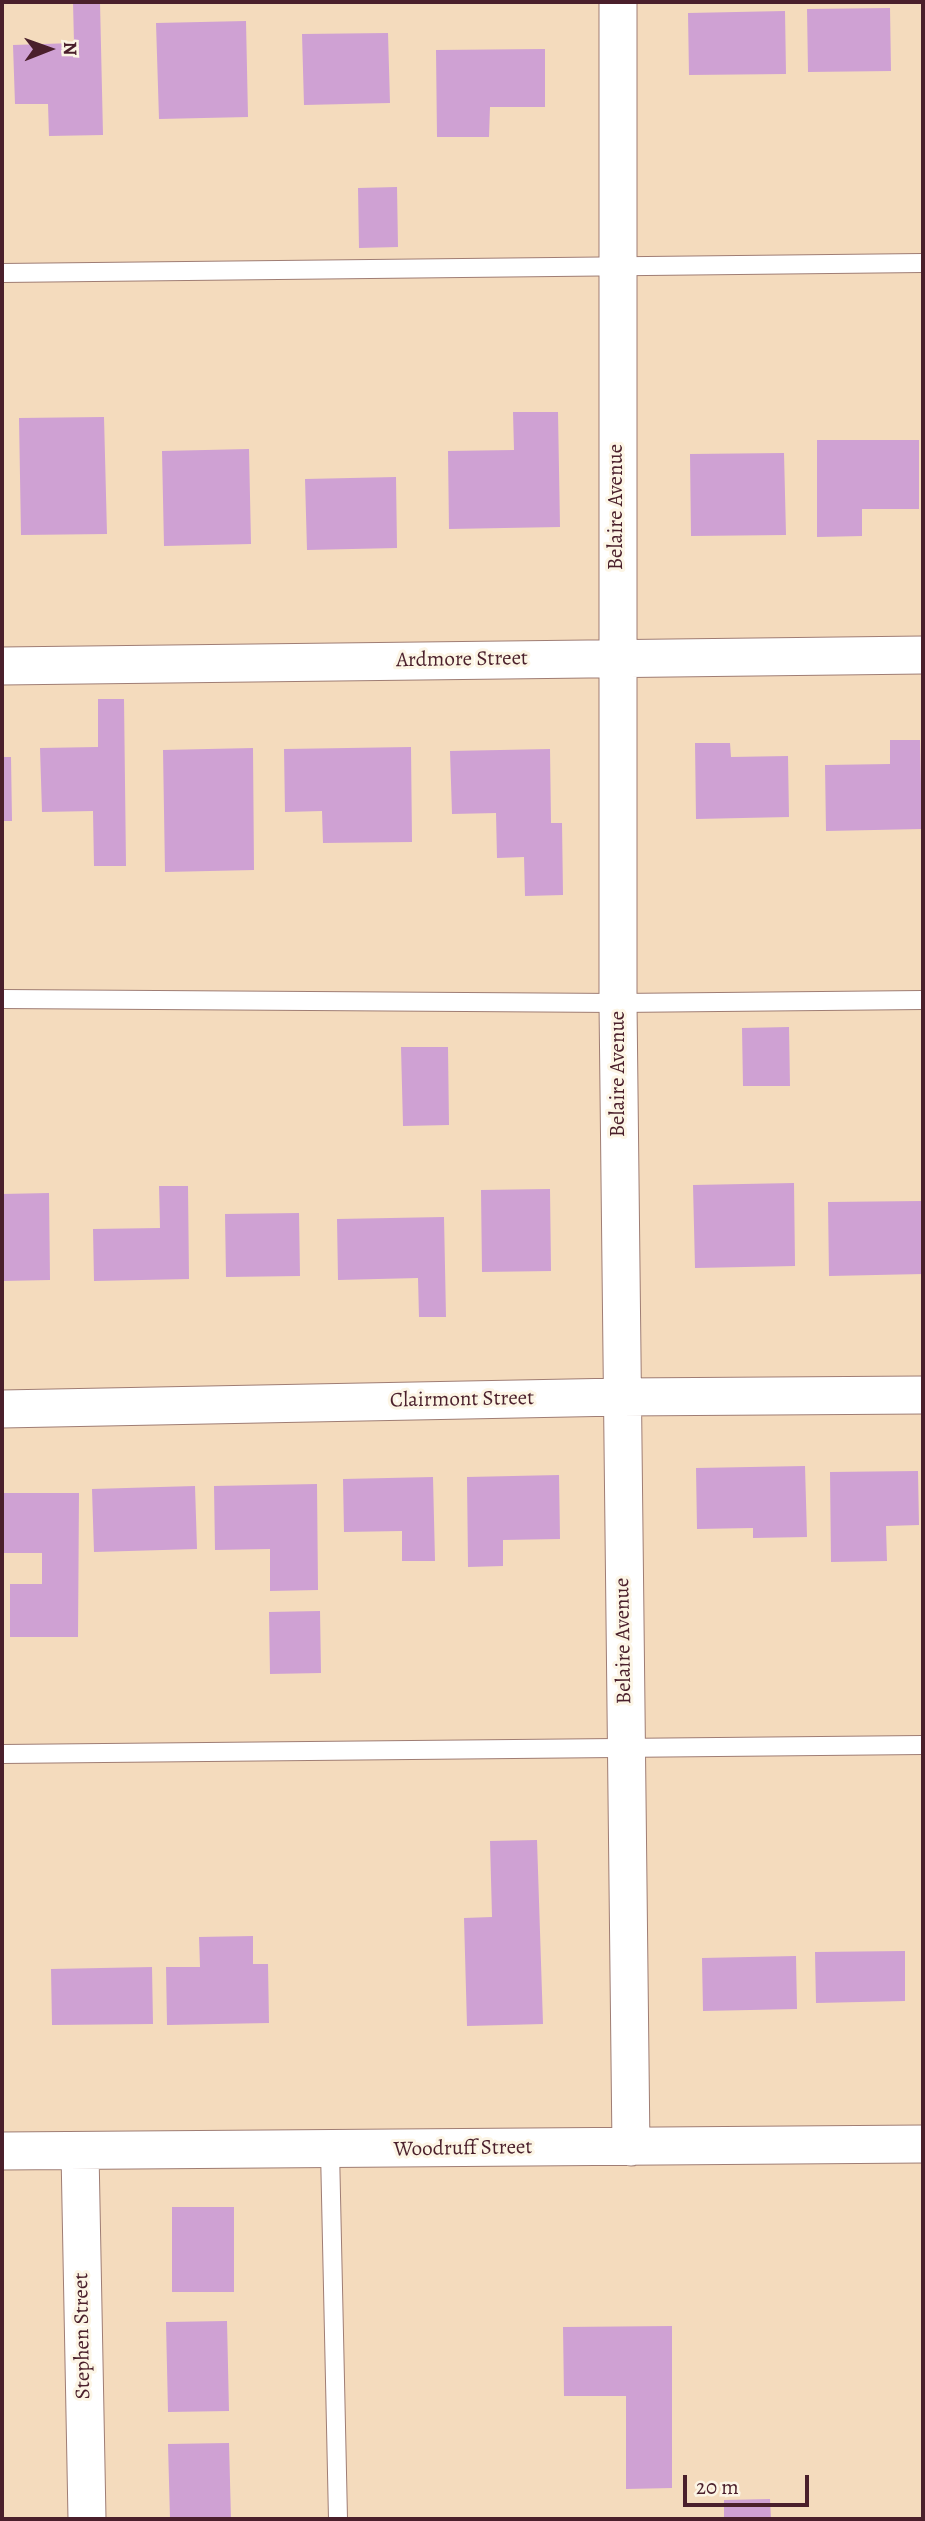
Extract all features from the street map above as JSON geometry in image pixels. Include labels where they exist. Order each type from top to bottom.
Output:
[{"type":"street","name":"Belaire Avenue","points":[[618,2],[618,1003],[631,2147]]},
{"type":"street","name":"Ardmore Street","points":[[2,666],[923,655]]},
{"type":"street","name":"Clairmont Street","points":[[2,1409],[621,1397],[923,1395]]},
{"type":"street","name":"Woodruff Street","points":[[2,2151],[923,2144]]},
{"type":"street","name":"Stephen Street","points":[[80,2152],[87,2519]]},
{"type":"lane","points":[[2,273],[923,263]]},
{"type":"lane","points":[[2,999],[618,1003],[923,1000]]},
{"type":"lane","points":[[2,1754],[923,1745]]},
{"type":"lane","points":[[330,2150],[338,2519]]},
{"type":"building","points":[[73,2],[100,2],[103,135],[49,136],[48,104],[15,104],[13,45],[74,43]]},
{"type":"building","points":[[890,8],[891,71],[808,72],[807,9]]},
{"type":"building","points":[[785,11],[786,74],[689,75],[688,13]]},
{"type":"building","points":[[246,21],[248,117],[159,119],[156,23]]},
{"type":"building","points":[[388,33],[390,103],[304,105],[302,34]]},
{"type":"building","points":[[545,49],[545,107],[490,107],[489,137],[437,137],[436,50]]},
{"type":"building","points":[[397,187],[398,247],[359,248],[358,188]]},
{"type":"building","points":[[513,412],[558,412],[560,527],[449,529],[448,451],[514,450]]},
{"type":"building","points":[[104,417],[107,534],[21,535],[19,418]]},
{"type":"building","points":[[817,440],[919,440],[919,509],[862,509],[862,536],[817,537]]},
{"type":"building","points":[[249,449],[251,544],[164,546],[162,451]]},
{"type":"building","points":[[784,453],[786,535],[691,536],[690,454]]},
{"type":"building","points":[[396,477],[397,548],[307,550],[305,479]]},
{"type":"building","points":[[98,699],[124,699],[126,866],[94,866],[93,811],[42,812],[40,748],[98,747]]},
{"type":"building","points":[[890,740],[920,740],[922,829],[826,831],[825,765],[890,764]]},
{"type":"building","points":[[695,743],[730,743],[731,757],[788,756],[789,817],[696,819]]},
{"type":"building","points":[[411,747],[412,842],[323,843],[322,811],[285,812],[284,749]]},
{"type":"building","points":[[253,748],[254,870],[165,872],[163,750]]},
{"type":"building","points":[[550,749],[551,823],[562,823],[563,895],[525,896],[524,857],[497,858],[496,813],[452,814],[450,751]]},
{"type":"building","points":[[2,757],[11,757],[12,821],[2,821]]},
{"type":"building","points":[[789,1027],[790,1086],[743,1086],[742,1028]]},
{"type":"building","points":[[401,1047],[448,1047],[449,1125],[403,1126]]},
{"type":"building","points":[[794,1183],[795,1266],[695,1268],[693,1185]]},
{"type":"building","points":[[159,1186],[188,1186],[189,1279],[94,1281],[93,1229],[160,1228]]},
{"type":"building","points":[[550,1189],[551,1271],[482,1272],[481,1190]]},
{"type":"building","points":[[49,1193],[50,1280],[2,1281],[2,1194]]},
{"type":"building","points":[[922,1201],[923,1274],[829,1276],[828,1202]]},
{"type":"building","points":[[299,1213],[300,1276],[226,1277],[225,1214]]},
{"type":"building","points":[[444,1217],[446,1317],[419,1317],[418,1278],[338,1280],[337,1219]]},
{"type":"building","points":[[805,1466],[807,1537],[753,1538],[753,1528],[697,1529],[696,1468]]},
{"type":"building","points":[[918,1471],[919,1525],[886,1526],[887,1561],[831,1562],[830,1472]]},
{"type":"building","points":[[559,1475],[560,1539],[503,1540],[503,1566],[468,1567],[467,1477]]},
{"type":"building","points":[[433,1477],[435,1561],[402,1561],[402,1531],[344,1532],[343,1479]]},
{"type":"building","points":[[317,1484],[318,1590],[270,1591],[270,1549],[215,1550],[214,1486]]},
{"type":"building","points":[[195,1486],[197,1549],[94,1552],[92,1489]]},
{"type":"building","points":[[2,1493],[79,1493],[78,1637],[10,1637],[10,1584],[42,1584],[42,1553],[2,1553]]},
{"type":"building","points":[[320,1611],[321,1673],[270,1674],[269,1612]]},
{"type":"building","points":[[537,1840],[543,2024],[467,2026],[464,1918],[492,1917],[490,1841]]},
{"type":"building","points":[[253,1936],[253,1964],[268,1964],[269,2023],[167,2025],[166,1967],[200,1967],[199,1937]]},
{"type":"building","points":[[905,1951],[905,2001],[816,2003],[815,1952]]},
{"type":"building","points":[[796,1956],[797,2009],[703,2011],[702,1958]]},
{"type":"building","points":[[152,1967],[153,2024],[52,2025],[51,1969]]},
{"type":"building","points":[[172,2207],[234,2207],[234,2292],[172,2292]]},
{"type":"building","points":[[227,2321],[229,2411],[168,2412],[166,2322]]},
{"type":"building","points":[[672,2326],[672,2488],[626,2489],[626,2396],[564,2396],[563,2327]]},
{"type":"building","points":[[229,2443],[231,2519],[170,2519],[168,2444]]},
{"type":"building","points":[[770,2499],[771,2519],[724,2519],[724,2500]]}]
